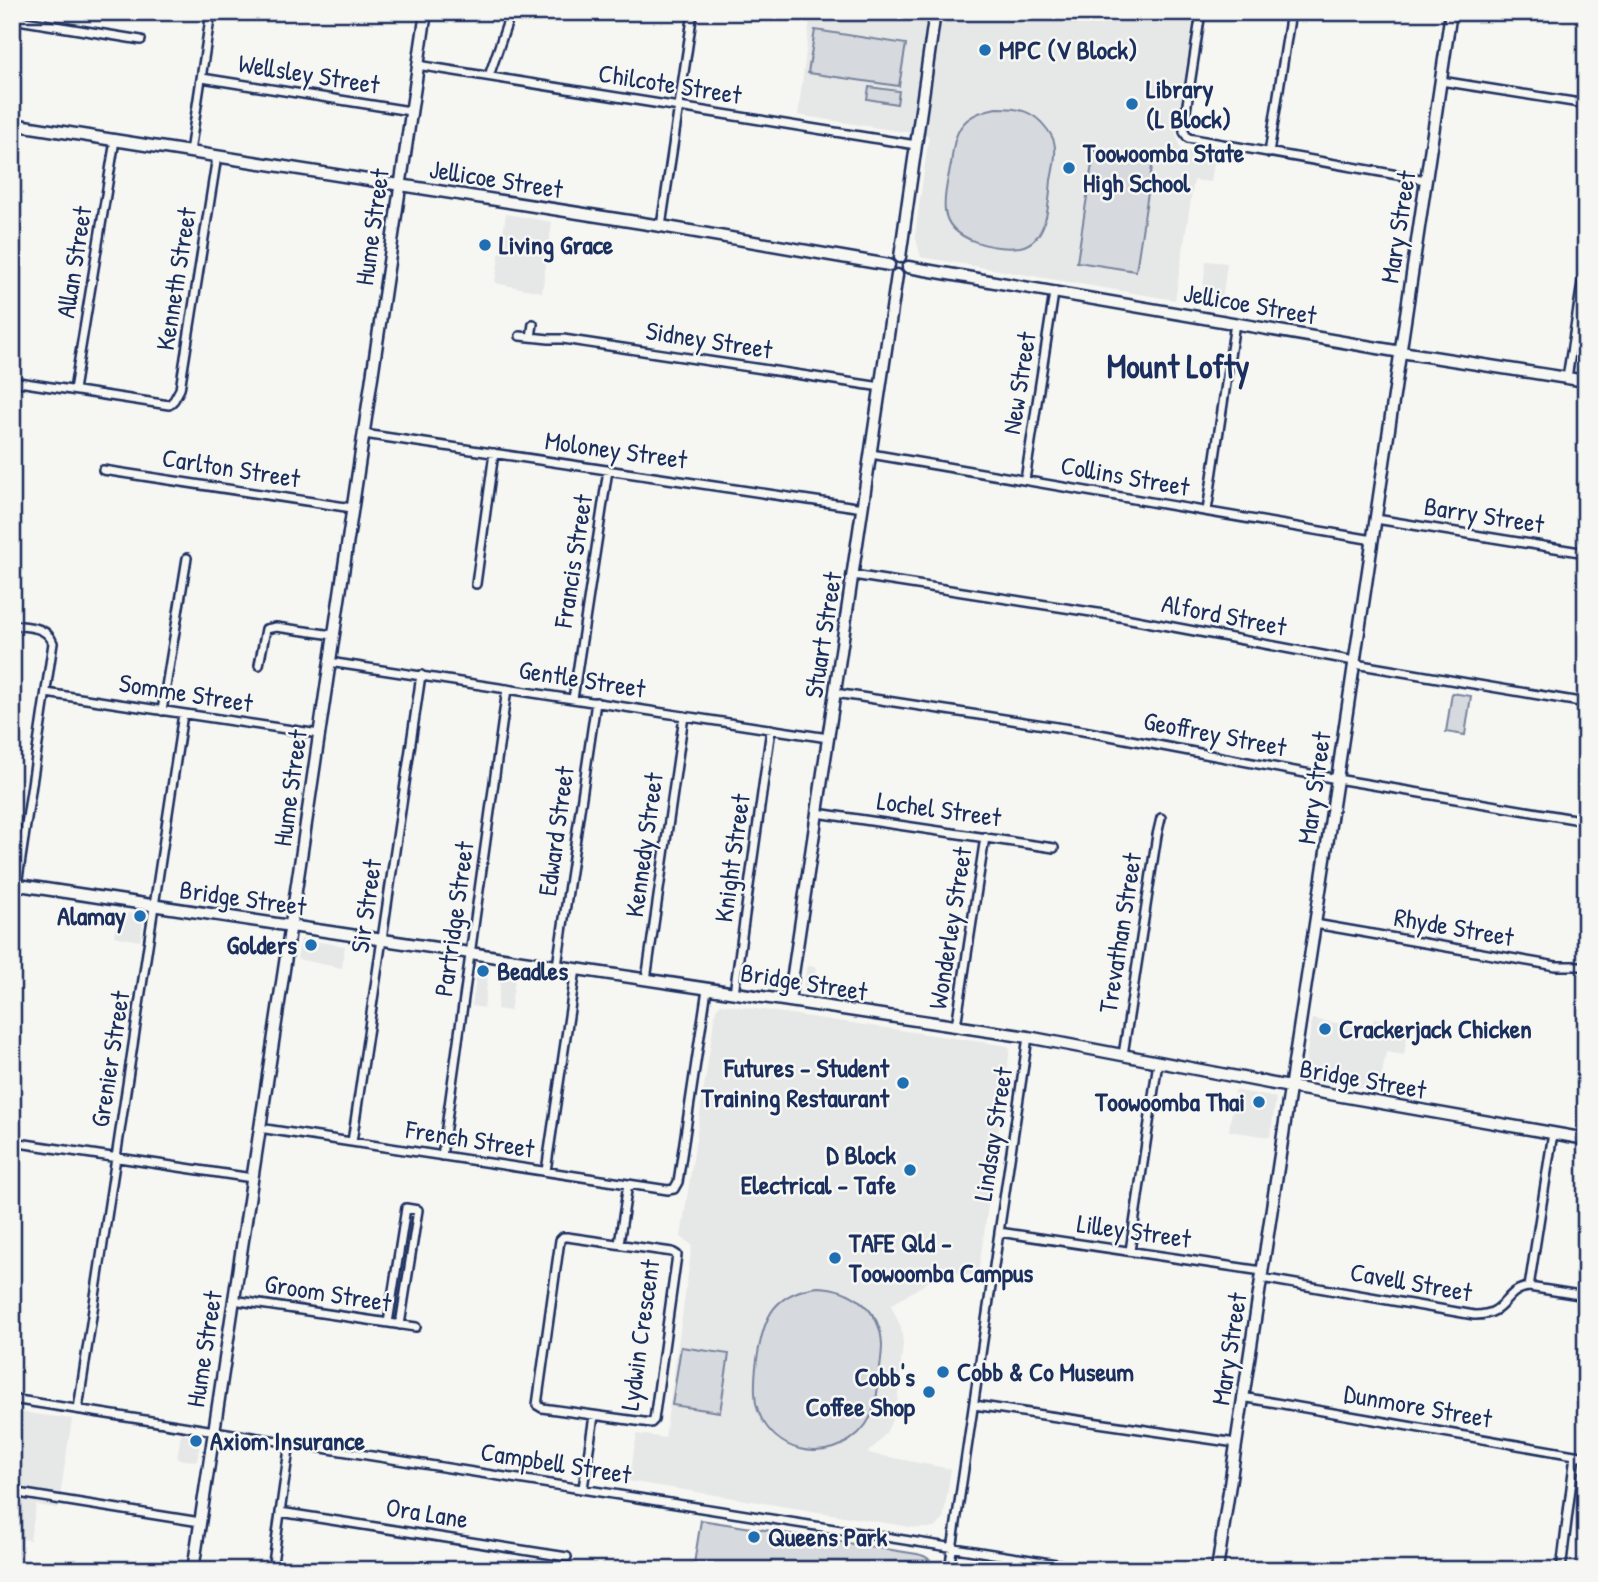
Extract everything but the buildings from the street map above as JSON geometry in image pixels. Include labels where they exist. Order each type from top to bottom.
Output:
[{"type":"street","points":[[190,152],[211,12]]},
{"type":"street","name":"Hume Street","points":[[195,1569],[213,1430],[426,12]]},
{"type":"street","points":[[489,76],[511,12]]},
{"type":"street","points":[[661,226],[693,12]]},
{"type":"street","points":[[900,257],[935,12]]},
{"type":"street","points":[[1201,12],[1184,132],[1188,138],[1426,180]]},
{"type":"street","points":[[1269,153],[1291,12]]},
{"type":"street","name":"Mary Street","points":[[1217,1570],[1451,12]]},
{"type":"street","points":[[12,19],[141,40]]},
{"type":"street","name":"Chilcote Street","points":[[417,65],[916,145]]},
{"type":"street","name":"Wellsley Street","points":[[202,78],[410,111]]},
{"type":"street","points":[[1441,80],[1586,104]]},
{"type":"street","points":[[12,139],[13,124]]},
{"type":"street","name":"Jellicoe Street","points":[[13,124],[661,226],[889,265]]},
{"type":"street","name":"Allan Street","points":[[74,390],[115,140]]},
{"type":"street","name":"Kenneth Street","points":[[74,390],[169,405],[174,400],[180,389],[217,156]]},
{"type":"street","points":[[900,257],[905,259],[908,267],[905,272],[897,275],[890,270],[889,265],[894,258],[900,257]]},
{"type":"street","points":[[1567,378],[1586,257]]},
{"type":"street","name":"Jellicoe Street","points":[[908,267],[1586,381]]},
{"type":"street","name":"Stuart Street","points":[[789,1001],[897,275]]},
{"type":"street","name":"New Street","points":[[1026,480],[1054,293]]},
{"type":"street","points":[[1207,511],[1235,323]]},
{"type":"street","points":[[531,337],[533,324]]},
{"type":"street","name":"Sidney Street","points":[[520,336],[563,339],[881,387]]},
{"type":"street","points":[[12,381],[74,390]]},
{"type":"street","name":"Moloney Street","points":[[364,434],[863,508]]},
{"type":"street","points":[[476,584],[494,453]]},
{"type":"street","name":"Collins Street","points":[[871,454],[1373,540]]},
{"type":"street","name":"Carlton Street","points":[[103,470],[352,508]]},
{"type":"street","name":"Francis Street","points":[[573,699],[608,470]]},
{"type":"street","name":"Barry Street","points":[[1376,519],[1586,553]]},
{"type":"street","points":[[162,711],[187,558]]},
{"type":"street","name":"Alford Street","points":[[853,575],[1104,614],[1349,660],[1365,666],[1586,703]]},
{"type":"street","points":[[12,625],[39,629],[50,635],[53,646],[12,919]]},
{"type":"street","points":[[259,665],[266,629],[276,627],[333,635]]},
{"type":"street","name":"Gentle Street","points":[[330,662],[828,738]]},
{"type":"street","name":"Sir Street","points":[[352,1142],[421,675]]},
{"type":"street","name":"Partridge Street","points":[[442,1156],[507,688]]},
{"type":"street","name":"Somme Street","points":[[46,693],[319,734]]},
{"type":"street","name":"Geoffrey Street","points":[[835,693],[1083,731],[1337,779],[1586,821]]},
{"type":"street","name":"Edward Street","points":[[557,966],[596,702]]},
{"type":"street","name":"Grenier Street","points":[[78,1409],[183,714]]},
{"type":"street","name":"Kennedy Street","points":[[646,980],[684,716]]},
{"type":"street","name":"Knight Street","points":[[734,993],[771,729]]},
{"type":"street","name":"Lochel Street","points":[[817,813],[1054,848]]},
{"type":"street","name":"Trevathan Street","points":[[1123,1055],[1161,818]]},
{"type":"street","name":"Wonderley Street","points":[[956,1026],[985,837]]},
{"type":"street","name":"Bridge Street","points":[[15,885],[1028,1037],[1586,1139]]},
{"type":"street","name":"Rhyde Street","points":[[1315,924],[1556,966],[1586,966]]},
{"type":"street","points":[[546,1171],[576,969]]},
{"type":"street","name":"French Street","points":[[259,1128],[674,1189],[678,1182],[707,989]]},
{"type":"street","name":"Lindsay Street","points":[[949,1570],[1028,1037]]},
{"type":"street","points":[[1130,1251],[1158,1062]]},
{"type":"street","points":[[1553,1133],[1529,1287],[1586,1296]]},
{"type":"street","points":[[12,1142],[251,1178]]},
{"type":"street","name":"Lydwin Crescent","points":[[619,1244],[628,1184]]},
{"type":"street","points":[[388,1323],[406,1208],[418,1210],[400,1325]]},
{"type":"street","name":"Lilley Street","points":[[999,1232],[1261,1274]]},
{"type":"street","name":"Lydwin Crescent","points":[[565,1237],[619,1244],[674,1252],[677,1257],[654,1420],[649,1424],[542,1408],[537,1403],[560,1240],[565,1237]]},
{"type":"street","name":"Cavell Street","points":[[1261,1274],[1483,1315],[1492,1313],[1514,1291],[1529,1287]]},
{"type":"street","name":"Groom Street","points":[[233,1300],[416,1327]]},
{"type":"street","name":"Dunmore Street","points":[[1242,1397],[1586,1457]]},
{"type":"street","name":"Campbell Street","points":[[12,1399],[1094,1570]]},
{"type":"street","points":[[974,1405],[1236,1443]]},
{"type":"street","name":"Lydwin Crescent","points":[[583,1488],[594,1416]]},
{"type":"street","points":[[271,1570],[290,1442]]},
{"type":"street","points":[[1561,1570],[1575,1455]]},
{"type":"street","points":[[12,1492],[200,1522]]},
{"type":"street","name":"Ora Lane","points":[[280,1512],[567,1557]]},
{"type":"shaded area","name":"Toowoomba State High School","points":[[811,12],[851,12],[867,15],[868,12],[1194,12],[1176,134],[1181,150],[1215,155],[1211,182],[1194,180],[1175,300],[921,257],[915,235],[929,136],[798,115]]},
{"type":"shaded area","points":[[815,30],[906,44],[899,86],[808,73]]},
{"type":"shaded area","points":[[869,87],[899,91],[897,104],[867,99]]},
{"type":"shaded area","points":[[996,108],[1031,114],[1047,129],[1055,146],[1048,210],[1042,229],[1029,244],[1020,247],[986,245],[964,236],[948,221],[945,211],[946,188],[959,129],[973,115]]},
{"type":"shaded area","points":[[1094,151],[1153,160],[1136,271],[1077,262]]},
{"type":"shaded area","points":[[506,214],[552,222],[542,292],[495,283]]},
{"type":"shaded area","points":[[1206,261],[1227,263],[1221,308],[1201,304]]},
{"type":"shaded area","points":[[1452,693],[1471,696],[1465,735],[1446,732]]},
{"type":"shaded area","points":[[118,912],[144,915],[140,941],[114,936]]},
{"type":"shaded area","points":[[301,939],[345,946],[342,968],[297,959]]},
{"type":"shaded area","points":[[478,966],[489,968],[484,1008],[472,1006]]},
{"type":"shaded area","points":[[807,966],[816,967],[812,992],[803,991]]},
{"type":"shaded area","points":[[502,970],[516,972],[510,1011],[497,1009]]},
{"type":"shaded area","name":"TAFE Qld - Toowoomba Campus","points":[[721,1004],[1008,1046],[1010,1049],[978,1276],[951,1272],[941,1274],[891,1305],[901,1328],[903,1343],[897,1404],[886,1433],[867,1453],[951,1469],[943,1520],[935,1528],[917,1528],[629,1481],[637,1434],[665,1438],[692,1245],[681,1237],[716,1009]]},
{"type":"shaded area","points":[[1374,1018],[1409,1024],[1404,1055],[1386,1052],[1379,1091],[1308,1079],[1304,1073],[1312,1019],[1372,1029]]},
{"type":"shaded area","points":[[1235,1090],[1276,1098],[1270,1137],[1229,1131]]},
{"type":"shaded area","points":[[818,1287],[842,1291],[862,1303],[876,1321],[882,1349],[876,1400],[865,1426],[842,1445],[813,1451],[787,1444],[771,1432],[758,1411],[755,1383],[759,1347],[770,1314],[790,1295]]},
{"type":"shaded area","points":[[681,1347],[729,1354],[720,1412],[672,1405]]},
{"type":"shaded area","points":[[12,1411],[72,1419],[58,1508],[36,1505],[30,1540],[21,1539],[16,1570],[12,1570]]},
{"type":"shaded area","points":[[181,1434],[201,1437],[197,1461],[177,1459]]},
{"type":"shaded area","name":"Queens Park","points":[[701,1520],[917,1554],[929,1559],[935,1570],[693,1570]]},
{"type":"place","name":"MPC (V Block)","points":[[985,50]]},
{"type":"place","name":"Library (L Block)","points":[[1132,104]]},
{"type":"place","name":"Toowoomba State High School","points":[[1069,168]]},
{"type":"place","name":"Living Grace","points":[[485,245]]},
{"type":"place","name":"Alamay","points":[[140,916]]},
{"type":"place","name":"Golders","points":[[311,945]]},
{"type":"place","name":"Beadles","points":[[483,971]]},
{"type":"place","name":"Crackerjack Chicken","points":[[1325,1029]]},
{"type":"place","name":"Futures - Student Training Restaurant","points":[[903,1083]]},
{"type":"place","name":"Toowoomba Thai","points":[[1259,1102]]},
{"type":"place","name":"D Block Electrical - Tafe","points":[[910,1170]]},
{"type":"place","name":"TAFE Qld - Toowoomba Campus","points":[[835,1258]]},
{"type":"place","name":"Cobb & Co Museum","points":[[943,1372]]},
{"type":"place","name":"Cobb's Coffee Shop","points":[[929,1392]]},
{"type":"place","name":"Axiom Insurance","points":[[196,1441]]},
{"type":"place","name":"Queens Park","points":[[754,1537]]},
{"type":"district","name":"Mount Lofty","points":[[1178,366]]}]
